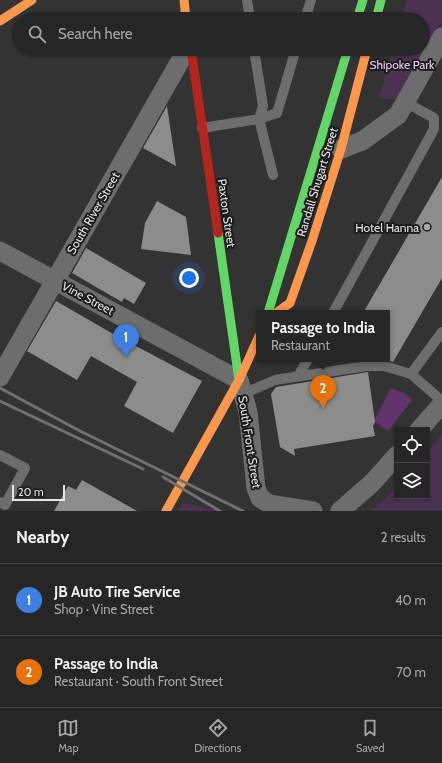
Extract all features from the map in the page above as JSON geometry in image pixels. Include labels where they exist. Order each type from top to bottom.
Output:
[{"type":"main road","points":[[14,12],[32,0]]},
{"type":"main road","points":[[184,0],[185,12]]},
{"type":"main road","points":[[359,12],[363,0]]},
{"type":"main road","points":[[378,12],[381,0]]},
{"type":"main road","points":[[0,21],[12,13]]},
{"type":"main road","name":"Paxton Street","points":[[192,56],[241,387]]},
{"type":"main road","points":[[269,310],[346,56]]},
{"type":"main road","name":"Randall Shugart Street","points":[[280,310],[290,303],[341,150],[365,56]]},
{"type":"main road","name":"South Front Street","points":[[166,511],[241,387],[256,344]]},
{"type":"street","points":[[341,150],[362,141],[398,115],[442,37]]},
{"type":"street","name":"South River Street","points":[[0,377],[5,355],[54,280],[183,56]]},
{"type":"street","name":"Vine Street","points":[[0,251],[54,280],[241,387]]},
{"type":"street","name":"South Front Street","points":[[241,387],[248,412],[256,488],[260,498],[269,504],[312,511]]},
{"type":"street","points":[[422,427],[442,404]]},
{"type":"street","points":[[340,511],[372,483],[394,458]]},
{"type":"lane","points":[[247,0],[249,12]]},
{"type":"lane","points":[[307,12],[311,0]]},
{"type":"lane","points":[[255,56],[262,106],[259,119],[272,175]]},
{"type":"lane","points":[[202,128],[259,119],[277,114],[294,56]]},
{"type":"lane","points":[[335,310],[434,129],[434,118],[405,102]]},
{"type":"lane","points":[[411,374],[442,332]]},
{"type":"lane","points":[[298,376],[306,362]]},
{"type":"lane","points":[[241,387],[298,376],[367,366],[384,366],[411,374],[442,401]]},
{"type":"lane","points":[[0,455],[25,468],[5,504],[0,502]]},
{"type":"green space","name":"Shipoke Park","points":[[407,0],[442,0],[442,22],[430,43],[430,12],[404,12]]},
{"type":"green space","name":"Shipoke Park","points":[[391,56],[422,56],[397,100],[379,98]]},
{"type":"green space","points":[[442,435],[442,511],[370,511],[394,489],[394,499],[430,499],[430,449]]},
{"type":"green space","points":[[182,503],[224,511],[178,511]]},
{"type":"shaded area","points":[[391,388],[406,394],[412,400],[388,431],[374,421]]},
{"type":"building","points":[[167,106],[176,166],[143,148]]},
{"type":"building","name":"Hotel Hanna","points":[[442,177],[442,278],[393,362],[390,361],[390,310],[365,310]]},
{"type":"building","points":[[157,201],[186,217],[191,255],[141,249],[145,223]]},
{"type":"building","points":[[86,248],[146,283],[134,304],[124,298],[122,302],[72,273]]},
{"type":"building","points":[[56,301],[115,335],[202,381],[173,433],[124,406],[137,382],[91,356],[77,380],[27,351]]},
{"type":"building","points":[[368,372],[375,422],[373,426],[375,436],[294,449],[295,456],[280,447],[271,394],[276,387]]},
{"type":"building","points":[[82,480],[137,511],[54,511],[68,486],[76,490]]},
{"type":"railway","points":[[0,388],[80,431],[243,511]]},
{"type":"railway","points":[[0,401],[143,469]]},
{"type":"railway","points":[[163,477],[220,511]]},
{"type":"traffic: fast","points":[[359,12],[363,0]]},
{"type":"traffic: fast","points":[[378,12],[381,0]]},
{"type":"traffic: fast","points":[[269,310],[346,56]]},
{"type":"traffic: fast","points":[[218,233],[239,380]]},
{"type":"traffic: slow","points":[[14,12],[32,0]]},
{"type":"traffic: slow","points":[[184,0],[185,12]]},
{"type":"traffic: slow","points":[[0,21],[12,13]]},
{"type":"traffic: slow","points":[[280,310],[290,303],[312,241],[341,149],[365,56]]},
{"type":"traffic: slow","points":[[166,511],[239,380],[256,343]]},
{"type":"traffic: jam","points":[[192,56],[218,233]]},
{"type":"place","name":"Hotel Hanna","points":[[427,227]]},
{"type":"place","name":"JB Auto Tire Service","points":[[126,357]]},
{"type":"place","name":"Passage to India","points":[[323,408]]}]
